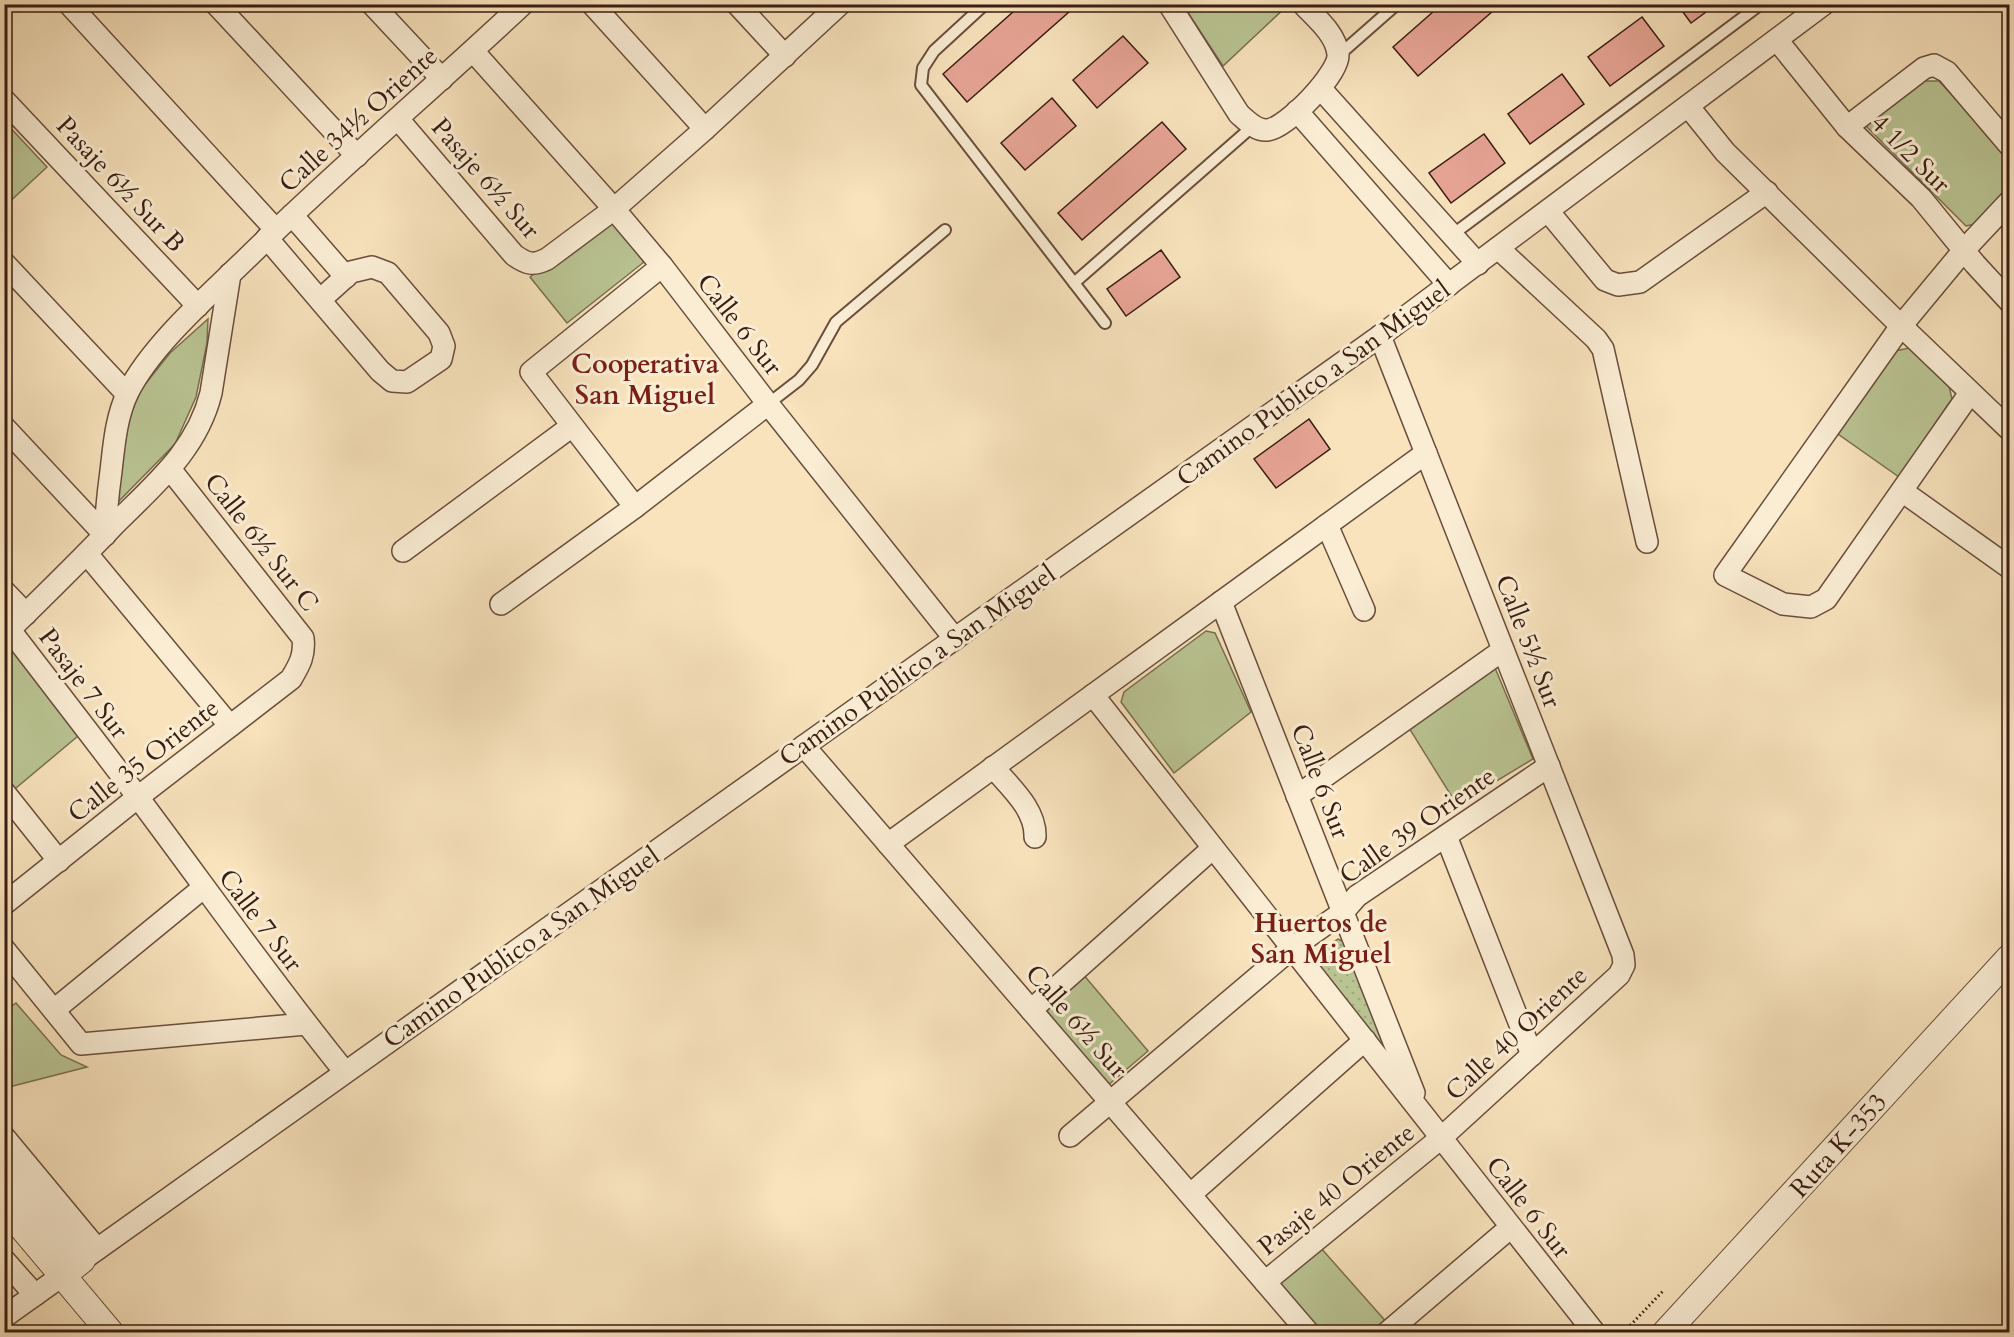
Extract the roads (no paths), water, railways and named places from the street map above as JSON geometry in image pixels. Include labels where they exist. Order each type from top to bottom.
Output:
[{"type":"street","points":[[69,4],[272,234],[321,299],[380,371],[392,381],[406,382],[441,359],[444,346],[439,333],[388,273],[372,267],[351,272],[321,299]]},
{"type":"street","points":[[216,4],[357,156]]},
{"type":"street","points":[[372,4],[442,79]]},
{"type":"street","name":"Calle 34½ Oriente","points":[[105,535],[105,516],[115,433],[127,394],[149,359],[198,306],[292,215],[523,4]]},
{"type":"street","points":[[592,4],[705,129]]},
{"type":"street","points":[[737,4],[785,56]]},
{"type":"street","points":[[614,209],[705,129],[840,4]]},
{"type":"street","points":[[1169,4],[1239,114],[1252,126],[1268,130],[1282,123],[1321,89],[1334,69],[1339,55],[1332,35],[1304,4]]},
{"type":"street","name":"Camino Publico a San Miguel","points":[[4,1317],[1380,336],[1824,4]]},
{"type":"street","name":"4 1/2 Sur","points":[[1777,40],[1847,127],[1920,198],[2010,302]]},
{"type":"street","name":"Calle 6 Sur","points":[[473,51],[662,266],[768,404],[955,639]]},
{"type":"street","points":[[1847,127],[1924,68],[1934,65],[1947,72],[2010,146]]},
{"type":"street","points":[[1321,89],[1478,264]]},
{"type":"street","name":"Pasaje 6½ Sur B","points":[[4,100],[198,306]]},
{"type":"street","points":[[1688,106],[1725,152],[2010,430]]},
{"type":"street","points":[[1297,111],[1449,285]]},
{"type":"street","name":"Pasaje 6½ Sur","points":[[398,119],[514,255],[525,262],[537,264],[547,259],[614,209]]},
{"type":"street","points":[[1548,211],[1605,280],[1618,285],[1640,282],[1767,192]]},
{"type":"street","points":[[1970,393],[1826,599],[1811,607],[1783,604],[1725,575],[1901,326],[1964,250],[2010,201]]},
{"type":"street","points":[[292,215],[346,277]]},
{"type":"street","points":[[1498,248],[1596,339],[1603,350],[1647,542]]},
{"type":"street","points":[[4,263],[127,394]]},
{"type":"street","points":[[635,507],[531,372],[662,266]]},
{"type":"street","points":[[7,632],[170,469],[195,437],[208,408],[230,274]]},
{"type":"street","name":"Calle 5½ Sur","points":[[1380,336],[1623,955],[1624,966]]},
{"type":"street","points":[[501,604],[635,507],[768,404]]},
{"type":"street","points":[[403,551],[572,426]]},
{"type":"street","points":[[4,427],[105,535]]},
{"type":"street","points":[[888,844],[1426,453]]},
{"type":"street","name":"Calle 6½ Sur C","points":[[170,469],[303,638],[304,652]]},
{"type":"street","points":[[1902,490],[2010,568]]},
{"type":"street","points":[[1327,525],[1364,610]]},
{"type":"street","points":[[87,554],[230,726]]},
{"type":"street","points":[[4,591],[26,614]]},
{"type":"street","name":"Calle 6 Sur","points":[[1221,602],[1423,1114]]},
{"type":"street","name":"Pasaje 7 Sur","points":[[7,632],[138,797]]},
{"type":"street","points":[[1297,796],[1503,650]]},
{"type":"street","name":"Calle 35 Oriente","points":[[4,904],[291,679],[304,652]]},
{"type":"street","name":"Calle 6 Sur","points":[[1093,695],[1511,1227],[1583,1329]]},
{"type":"street","name":"Calle 6½ Sur","points":[[804,746],[1308,1332]]},
{"type":"street","name":"Calle 39 Oriente","points":[[1070,1136],[1292,948],[1343,912],[1357,896],[1549,766]]},
{"type":"street","points":[[993,767],[1028,810],[1034,823],[1035,837]]},
{"type":"street","points":[[4,792],[59,861]]},
{"type":"street","name":"Calle 7 Sur","points":[[138,797],[203,888],[345,1072]]},
{"type":"street","points":[[1446,836],[1532,1054]]},
{"type":"street","points":[[1031,1010],[1213,848]]},
{"type":"street","points":[[54,1010],[203,888]]},
{"type":"street","points":[[4,949],[81,1044],[306,1024]]},
{"type":"street","name":"Ruta K-353","points":[[1666,1332],[2010,957]]},
{"type":"street","name":"Calle 40 Oriente","points":[[1441,1138],[1619,975],[1624,966]]},
{"type":"street","points":[[1191,1194],[1365,1040]]},
{"type":"street","points":[[4,1137],[80,1261],[110,1332]]},
{"type":"street","name":"Pasaje 40 Oriente","points":[[1265,1282],[1441,1138]]},
{"type":"street","points":[[4,1168],[80,1261]]},
{"type":"street","points":[[4,1206],[80,1261]]},
{"type":"street","points":[[1388,1332],[1511,1227]]},
{"type":"street","points":[[4,1260],[35,1295]]},
{"type":"lane","points":[[985,4],[934,51],[923,68],[921,85],[1105,323]]},
{"type":"lane","points":[[1339,55],[1397,4]]},
{"type":"lane","points":[[1452,235],[1761,4]]},
{"type":"lane","points":[[1074,283],[1242,138],[1252,126]]},
{"type":"lane","points":[[768,404],[799,380],[812,365],[836,322],[945,230]]},
{"type":"district","name":"Cooperativa San Miguel","points":[[645,380]]},
{"type":"district","name":"Huertos de San Miguel","points":[[1321,938]]}]
